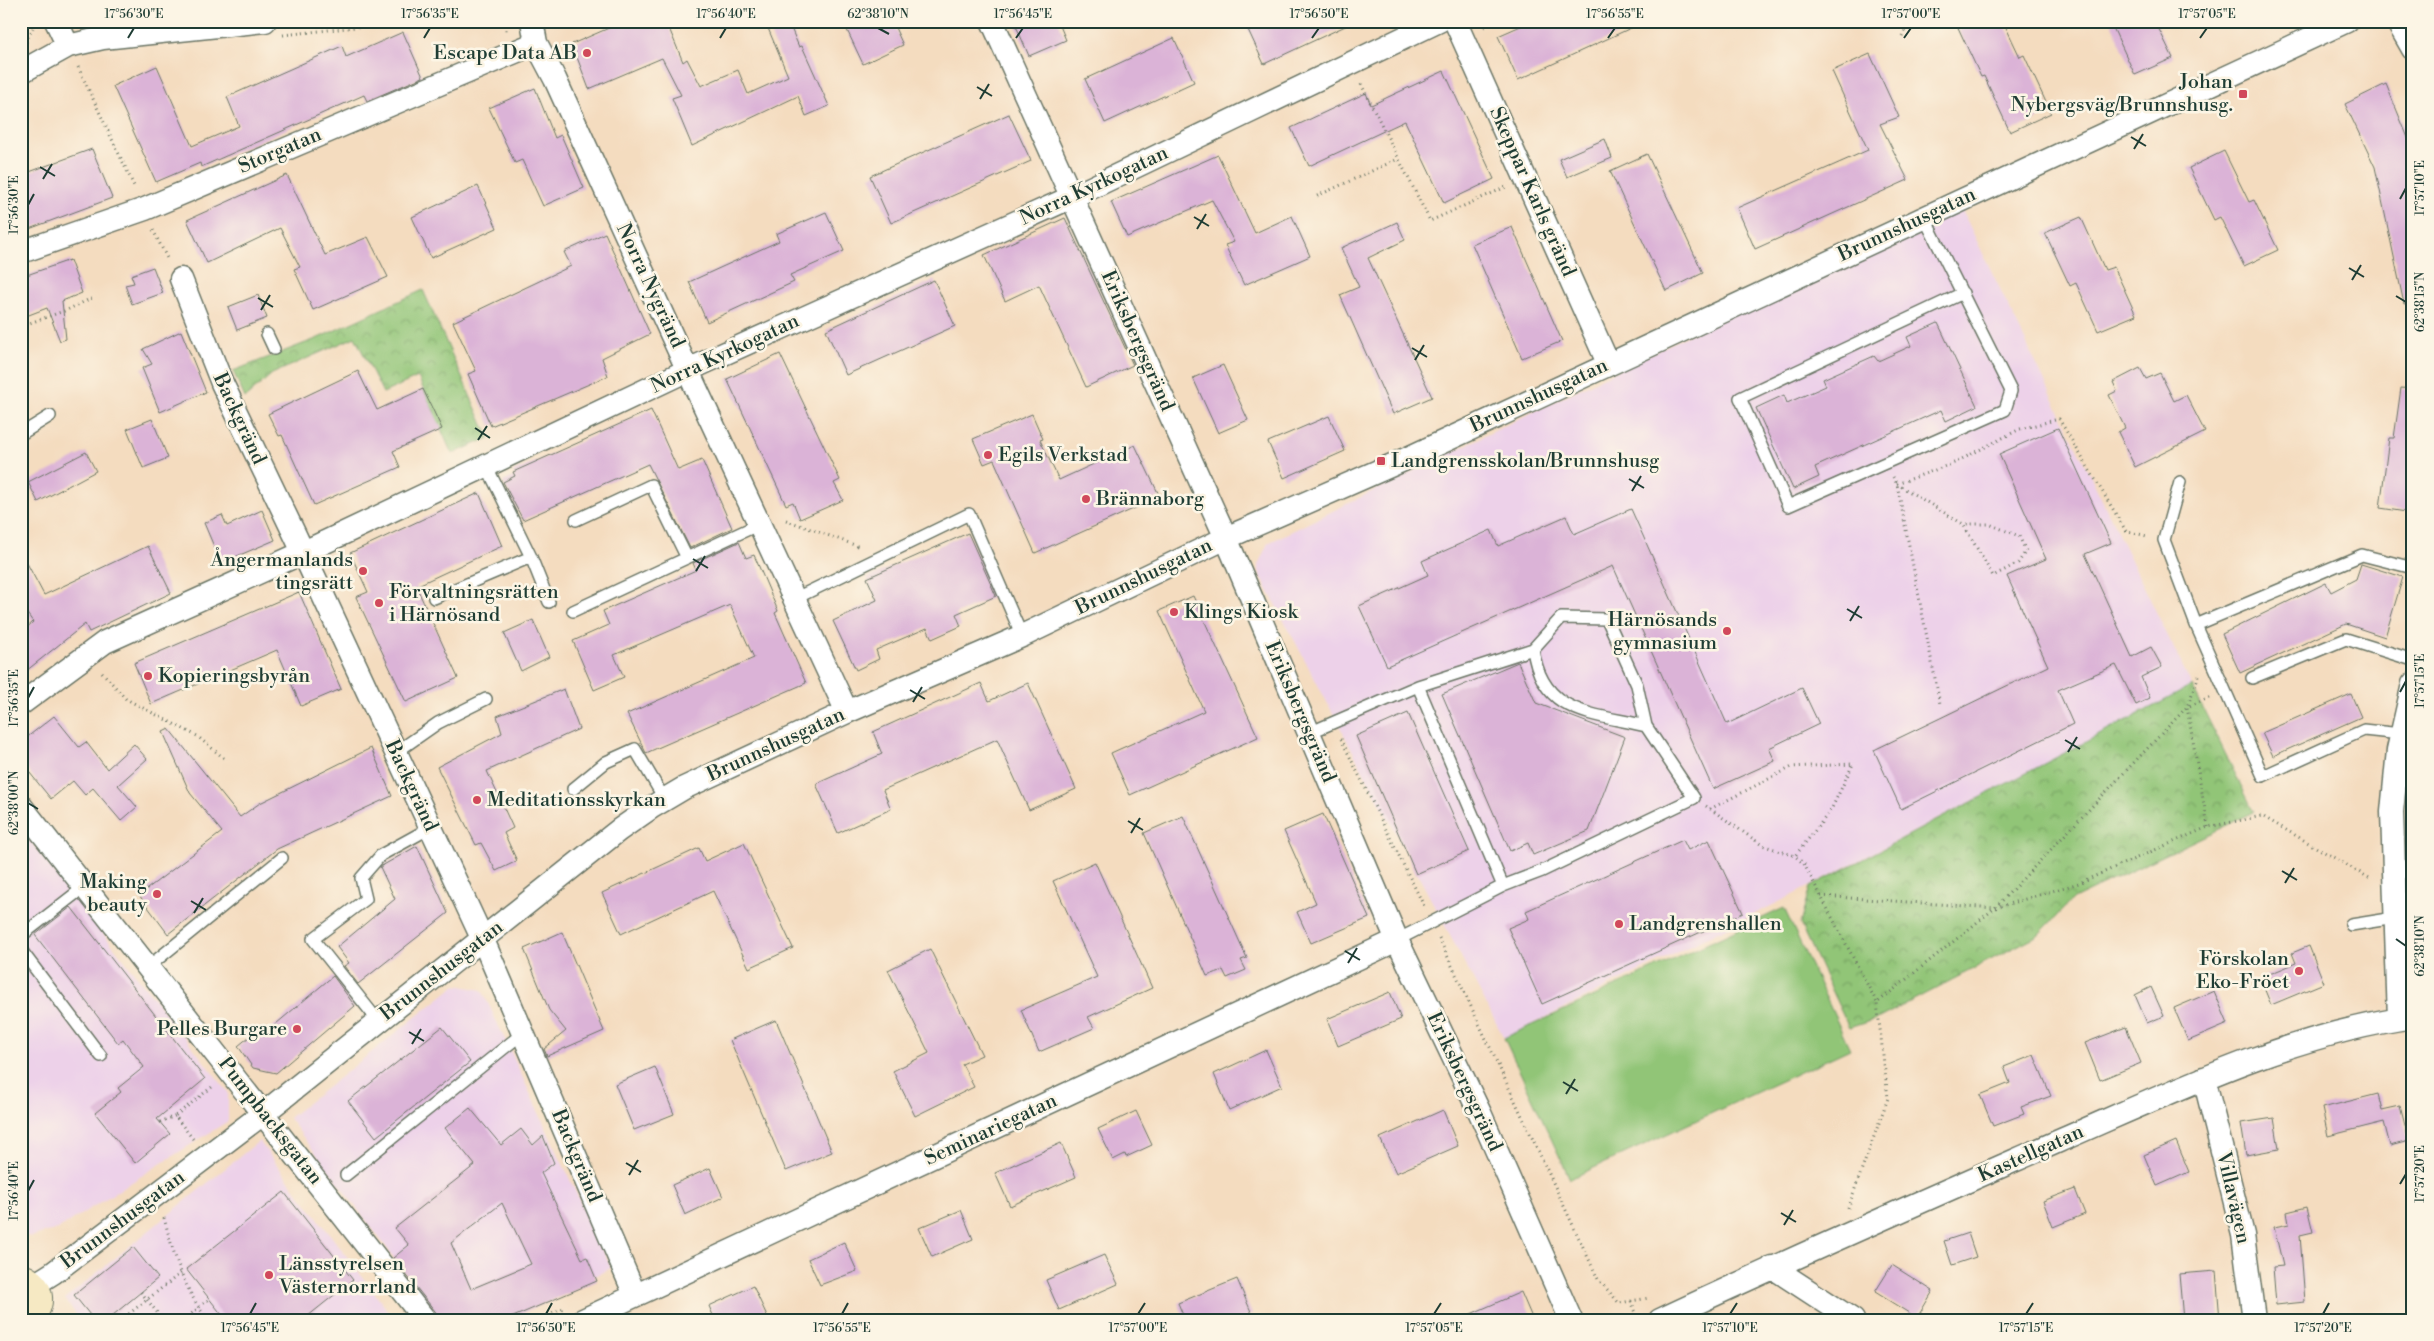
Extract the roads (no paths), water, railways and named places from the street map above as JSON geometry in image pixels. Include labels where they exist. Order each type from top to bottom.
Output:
[{"type":"main road","points":[[28,1282],[38,1291],[38,1305],[29,1319]]},
{"type":"street","points":[[21,72],[68,46],[103,38],[164,27],[265,21]]},
{"type":"street","name":"Norra Nygränd","points":[[532,21],[536,43],[556,79],[688,370],[847,712]]},
{"type":"street","name":"Eriksbergsgränd","points":[[992,21],[1226,538],[1398,940],[1480,1113],[1571,1320]]},
{"type":"street","name":"Norra Kyrkogatan","points":[[21,704],[106,642],[302,553],[688,370],[1072,197],[1440,21]]},
{"type":"street","name":"Skeppar Karls gränd","points":[[1455,21],[1608,363]]},
{"type":"street","name":"Brunnshusgatan","points":[[28,1282],[54,1273],[264,1113],[619,830],[665,800],[847,712],[1022,636],[1226,538],[1408,458],[1608,363],[2347,21]]},
{"type":"street","points":[[2397,21],[2413,49]]},
{"type":"street","points":[[46,22],[68,46]]},
{"type":"street","name":"Storgatan","points":[[21,252],[145,209],[536,43]]},
{"type":"street","name":"Backgränd","points":[[181,279],[222,383],[483,940],[635,1295]]},
{"type":"street","points":[[2406,1018],[2393,892],[2392,812],[2401,734],[2413,684]]},
{"type":"street","name":"Pumpbacksgatan","points":[[27,799],[84,887],[264,1113],[425,1320]]},
{"type":"street","name":"Seminariegatan","points":[[575,1313],[635,1295],[1398,940]]},
{"type":"street","name":"Kastellgatan","points":[[1660,1320],[1772,1267],[2204,1078],[2318,1036],[2406,1018]]},
{"type":"street","name":"Villavägen","points":[[2204,1078],[2243,1236],[2254,1320]]},
{"type":"street","points":[[1772,1267],[1853,1320]]},
{"type":"lane","points":[[1924,217],[1963,293],[2011,391],[2005,410],[1788,506],[1740,398],[1963,293]]},
{"type":"lane","points":[[267,334],[274,349]]},
{"type":"lane","points":[[21,434],[50,416]]},
{"type":"lane","points":[[486,465],[531,557],[549,602]]},
{"type":"lane","points":[[2180,482],[2164,540],[2196,625],[2263,776],[2364,730],[2401,734]]},
{"type":"lane","points":[[576,520],[651,485],[687,558]]},
{"type":"lane","points":[[794,599],[969,514],[1022,636]]},
{"type":"lane","points":[[573,611],[751,528],[758,522]]},
{"type":"lane","points":[[2196,625],[2362,555],[2413,568]]},
{"type":"lane","points":[[434,598],[531,557]]},
{"type":"lane","points":[[1309,733],[1418,686],[1533,649],[1561,618],[1606,619],[1638,685],[1646,726],[1694,798],[1542,871],[1503,886],[1431,921],[1398,940]]},
{"type":"lane","points":[[2252,678],[2346,639],[2413,660]]},
{"type":"lane","points":[[1533,649],[1536,670],[1550,694],[1574,709],[1646,726]]},
{"type":"lane","points":[[1418,686],[1503,886]]},
{"type":"lane","points":[[395,753],[438,723],[486,699]]},
{"type":"lane","points":[[573,789],[606,762],[635,749],[665,800]]},
{"type":"lane","points":[[379,1022],[313,939],[366,899],[361,878],[381,855],[430,828]]},
{"type":"lane","points":[[148,967],[282,858]]},
{"type":"lane","points":[[21,936],[84,887]]},
{"type":"lane","points":[[2351,925],[2395,918]]},
{"type":"lane","points":[[21,950],[102,1056]]},
{"type":"lane","points":[[346,1174],[523,1034]]},
{"type":"place","name":"Escape Data AB","points":[[587,53]]},
{"type":"place","name":"Johan Nybergsväg/Brunnshusg.","points":[[2243,94]]},
{"type":"place","name":"Egils Verkstad","points":[[988,455]]},
{"type":"place","name":"Landgrensskolan/Brunnshusg","points":[[1381,461]]},
{"type":"place","name":"Brännaborg","points":[[1086,499]]},
{"type":"place","name":"Ångermanlands tingsrätt","points":[[363,571]]},
{"type":"place","name":"Förvaltningsrätten i Härnösand","points":[[379,603]]},
{"type":"place","name":"Klings Kiosk","points":[[1174,612]]},
{"type":"place","name":"Härnösands gymnasium","points":[[1727,631]]},
{"type":"place","name":"Kopieringsbyrån","points":[[148,676]]},
{"type":"place","name":"Meditationsskyrkan","points":[[477,800]]},
{"type":"place","name":"Making beauty","points":[[157,894]]},
{"type":"place","name":"Landgrenshallen","points":[[1619,924]]},
{"type":"place","name":"Förskolan Eko-Fröet","points":[[2299,971]]},
{"type":"place","name":"Pelles Burgare","points":[[297,1029]]},
{"type":"place","name":"Länsstyrelsen Västernorrland","points":[[269,1275]]}]
